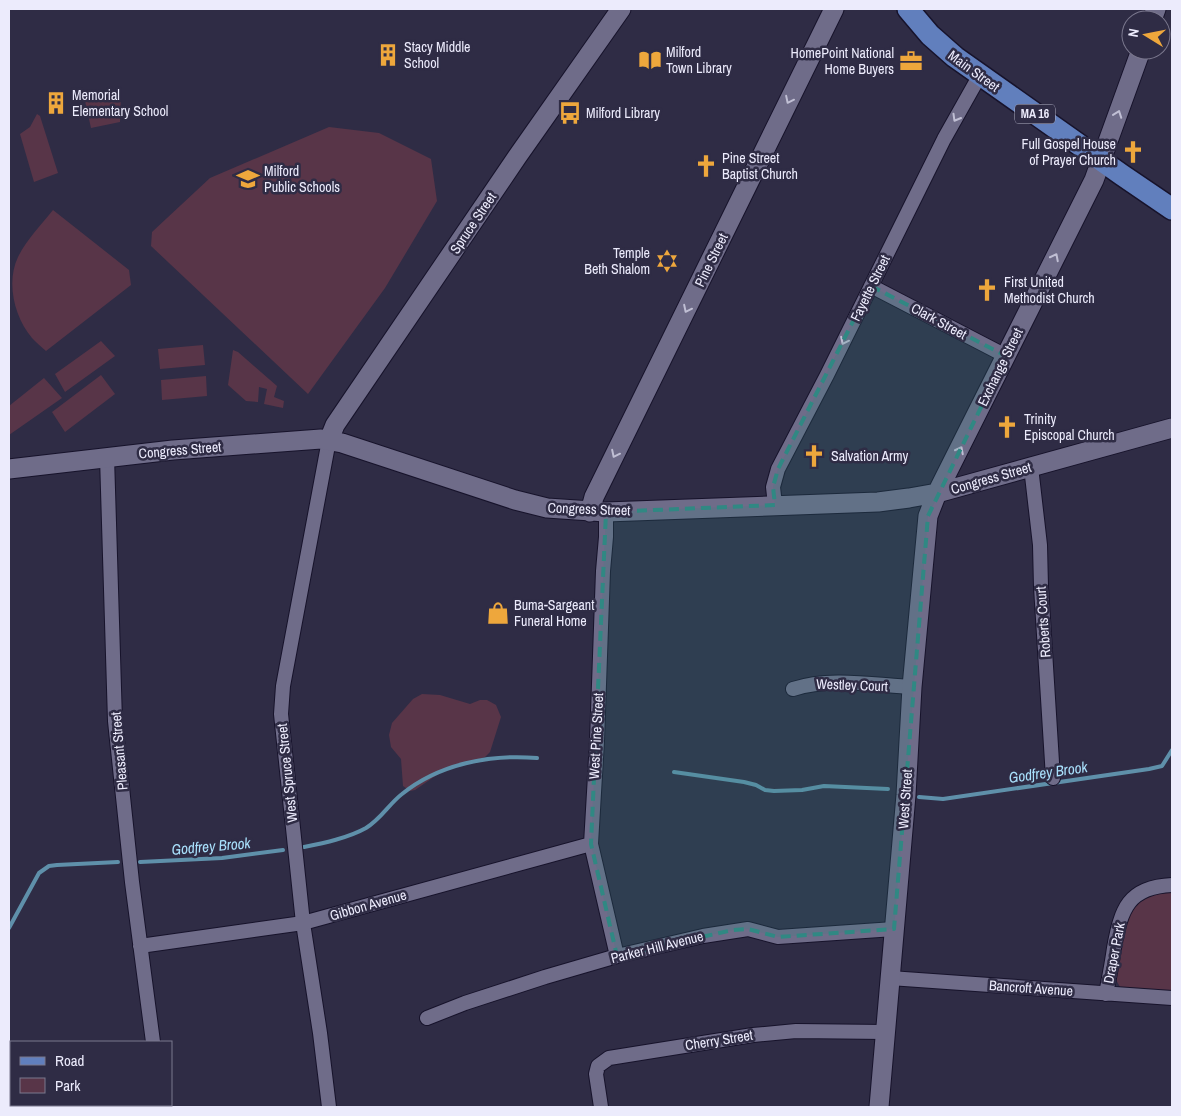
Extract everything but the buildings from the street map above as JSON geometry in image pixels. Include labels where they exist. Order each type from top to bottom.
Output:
[{"type":"main road","name":"Main Street","points":[[908,9],[924,29],[941,45],[980,76],[1172,209]]},
{"type":"street","name":"Spruce Street","points":[[329,440],[335,425],[621,9]]},
{"type":"street","name":"Pine Street","points":[[598,512],[594,497],[834,9]]},
{"type":"street","name":"Exchange Street","points":[[938,493],[1094,180],[1137,60]]},
{"type":"street","name":"Fayette Street","points":[[775,505],[773,487],[778,470],[944,139],[980,76]]},
{"type":"street","name":"Clark Street","points":[[871,286],[1006,356]]},
{"type":"street","name":"Congress Street","points":[[9,469],[107,457],[317,439],[352,446],[516,500],[547,508],[598,512],[878,502],[910,498],[938,493],[1172,428]]},
{"type":"street","name":"West Spruce Street","points":[[329,440],[281,704],[282,734],[303,923],[329,1107]]},
{"type":"street","name":"Pleasant Street","points":[[107,457],[115,722],[140,946],[153,1041]]},
{"type":"street","name":"Roberts Court","points":[[1032,467],[1040,545],[1053,778]]},
{"type":"street","name":"West Street","points":[[879,1107],[909,745],[912,687],[928,516],[938,493]]},
{"type":"street","name":"West Pine Street","points":[[598,512],[606,537],[591,844],[617,956]]},
{"type":"street","name":"Westley Court","points":[[792,689],[810,683],[912,687]]},
{"type":"street","name":"Gibbon Avenue","points":[[140,946],[303,923],[591,844]]},
{"type":"street","name":"Draper Park","points":[[1106,994],[1118,926],[1123,912],[1143,890],[1156,886],[1172,885]]},
{"type":"street","name":"Parker Hill Avenue","points":[[427,1018],[465,1003],[617,956],[733,930],[748,929],[778,937],[894,929]]},
{"type":"street","name":"Bancroft Avenue","points":[[890,978],[1172,998]]},
{"type":"street","name":"Cherry Street","points":[[601,1107],[596,1074],[598,1066],[609,1058],[753,1035],[796,1031],[885,1032]]},
{"type":"highlighted area","points":[[871,286],[1006,356],[928,516],[894,929],[778,937],[748,929],[733,930],[617,956],[591,844],[606,512],[775,505],[773,487],[778,469]]},
{"type":"green space","points":[[95,92],[121,95],[120,122],[91,128],[85,101]]},
{"type":"green space","points":[[37,114],[40,116],[58,173],[34,182],[20,134],[30,127]]},
{"type":"green space","points":[[329,127],[379,133],[431,159],[437,201],[385,288],[308,394],[151,246],[152,232],[210,178]]},
{"type":"green space","points":[[53,210],[129,270],[131,285],[46,351],[26,330],[16,310],[12,288],[14,267],[18,257],[30,238]]},
{"type":"green space","points":[[101,341],[115,356],[65,392],[55,374]]},
{"type":"green space","points":[[203,345],[205,365],[160,369],[158,349]]},
{"type":"green space","points":[[233,350],[238,352],[277,386],[274,397],[284,401],[283,408],[264,404],[267,389],[259,387],[258,402],[246,401],[228,385]]},
{"type":"green space","points":[[101,375],[115,394],[65,432],[52,412]]},
{"type":"green space","points":[[206,376],[207,396],[162,400],[161,380]]},
{"type":"green space","points":[[44,378],[62,398],[9,435],[9,406]]},
{"type":"green space","points":[[422,694],[440,695],[470,704],[480,700],[487,700],[496,705],[501,717],[490,752],[485,757],[441,772],[415,790],[410,791],[403,786],[401,759],[391,747],[389,735],[392,723],[413,699]]},
{"type":"green space","points":[[1172,891],[1172,992],[1120,987],[1115,978],[1127,921],[1133,910],[1142,901],[1155,895]]},
{"type":"waterway","name":"Godfrey Brook","points":[[919,797],[943,799],[1149,769],[1162,766],[1172,750]]},
{"type":"waterway","name":"Godfrey Brook","points":[[304,847],[359,832],[376,820],[393,802],[416,784],[449,768],[483,760],[519,757],[537,758]]},
{"type":"waterway","name":"Godfrey Brook","points":[[674,772],[744,782],[765,790],[774,791],[802,790],[824,786],[888,789]]},
{"type":"waterway","name":"Godfrey Brook","points":[[140,862],[222,858],[283,850]]},
{"type":"waterway","name":"Godfrey Brook","points":[[9,928],[39,873],[49,866],[118,862]]},
{"type":"place","name":"Stacy Middle School","points":[[388,55]]},
{"type":"place","name":"Milford Town Library","points":[[650,60]]},
{"type":"place","name":"HomePoint National Home Buyers","points":[[911,61]]},
{"type":"place","name":"Memorial Elementary School","points":[[56,103]]},
{"type":"place","name":"Milford Library","points":[[570,113]]},
{"type":"place","name":"Full Gospel House of Prayer Church","points":[[1133,152]]},
{"type":"place","name":"Pine Street Baptist Church","points":[[706,166]]},
{"type":"place","name":"Milford Public Schools","points":[[248,179]]},
{"type":"place","name":"Temple Beth Shalom","points":[[667,261]]},
{"type":"place","name":"First United Methodist Church","points":[[987,290]]},
{"type":"place","name":"Trinity Episcopal Church","points":[[1007,427]]},
{"type":"place","name":"Salvation Army","points":[[814,456]]},
{"type":"place","name":"Buma-Sargeant Funeral Home","points":[[498,613]]}]
